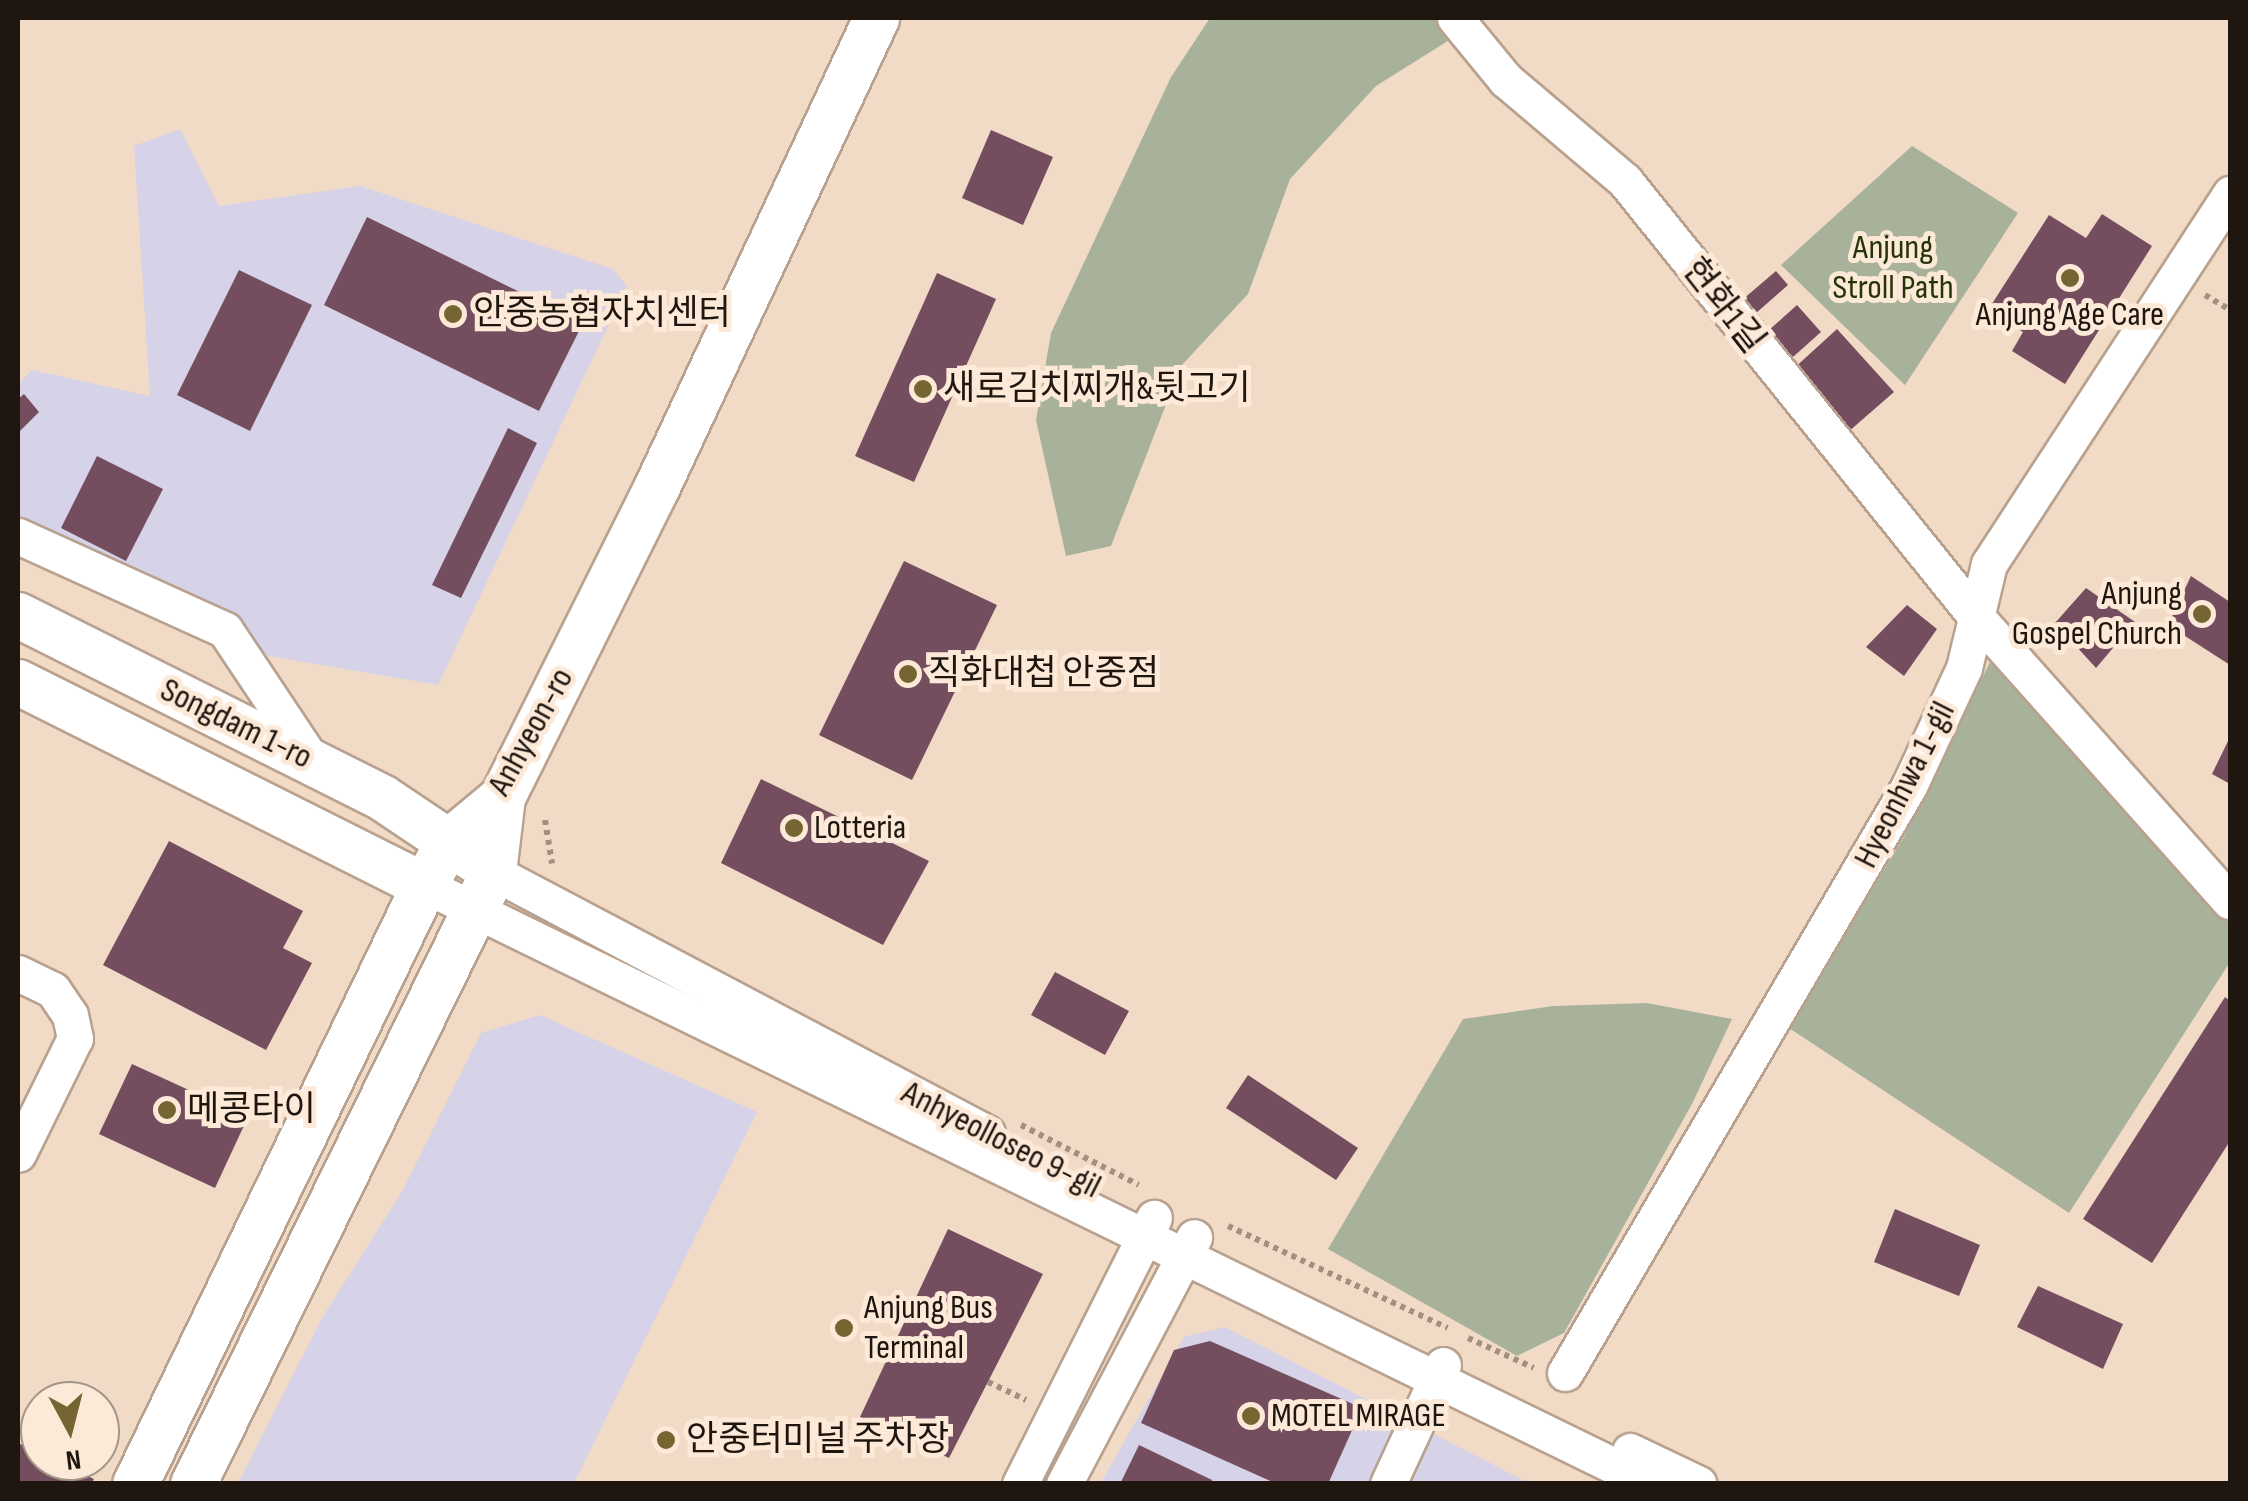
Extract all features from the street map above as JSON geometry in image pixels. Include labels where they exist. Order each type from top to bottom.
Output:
[{"type":"main road","name":"Anhyeon-ro","points":[[134,1484],[424,885],[448,842],[502,798],[657,486],[876,18]]},
{"type":"main road","name":"Songdam 1-ro","points":[[18,616],[313,762],[448,842],[484,891]]},
{"type":"main road","name":"Songdam 1-ro","points":[[18,682],[424,885]]},
{"type":"main road","points":[[193,1484],[484,891],[502,798]]},
{"type":"street","name":"현화1길","points":[[1454,18],[1506,80],[1625,181],[1972,612],[2230,901]]},
{"type":"street","name":"Hyeonhwa 1-gil","points":[[1551,1372],[1909,786],[1964,668],[1972,612],[1989,564],[2230,194]]},
{"type":"street","points":[[18,536],[226,630],[313,762]]},
{"type":"street","points":[[424,885],[484,891],[1196,1237],[1439,1374],[1651,1484]]},
{"type":"street","name":"Anhyeolloseo 9-gil","points":[[484,891],[561,913],[1147,1215]]},
{"type":"street","points":[[18,973],[53,990],[70,1014],[75,1038],[18,1154]]},
{"type":"street","points":[[1020,1484],[1147,1215]]},
{"type":"street","points":[[1064,1484],[1196,1237]]},
{"type":"street","points":[[1388,1484],[1439,1374]]},
{"type":"street","points":[[1439,1374],[1699,1484]]},
{"type":"path","points":[[545,820],[556,873]]},
{"type":"path","points":[[1002,1115],[1147,1215]]},
{"type":"path","points":[[1196,1237],[1551,1372]]},
{"type":"path","points":[[988,1382],[1031,1402]]},
{"type":"shaded area","points":[[180,129],[219,206],[360,186],[613,269],[627,286],[438,685],[268,656],[18,552],[18,384],[32,370],[150,396],[134,146]]},
{"type":"shaded area","points":[[540,1015],[757,1112],[574,1483],[238,1483],[322,1318],[403,1190],[481,1033]]},
{"type":"shaded area","points":[[1225,1327],[1529,1483],[1100,1484],[1184,1337]]},
{"type":"green space","points":[[1210,18],[1436,18],[1451,39],[1376,86],[1290,179],[1248,294],[1181,366],[1111,546],[1066,556],[1036,420],[1051,333],[1171,77]]},
{"type":"green space","name":"Anjung Stroll Path","points":[[1912,146],[2018,213],[1905,385],[1781,265]]},
{"type":"green space","points":[[1992,658],[2230,916],[2230,962],[2069,1213],[1789,1028],[1905,835]]},
{"type":"green space","points":[[1647,1003],[1732,1019],[1692,1104],[1564,1333],[1517,1356],[1328,1249],[1463,1019],[1553,1006]]},
{"type":"building","points":[[991,130],[1053,157],[1023,225],[962,198]]},
{"type":"building","name":"Anjung Age Care","points":[[2102,214],[2152,246],[2065,384],[2012,351],[2023,332],[1988,310],[2049,215],[2086,238]]},
{"type":"building","name":"안중농협자치센터","points":[[367,217],[583,323],[539,411],[324,305]]},
{"type":"building","points":[[239,270],[312,305],[250,431],[177,395]]},
{"type":"building","points":[[1776,271],[1788,285],[1747,321],[1735,306]]},
{"type":"building","points":[[937,273],[996,299],[914,482],[855,456]]},
{"type":"building","points":[[1797,305],[1821,332],[1784,365],[1760,338]]},
{"type":"building","points":[[1837,329],[1894,392],[1847,433],[1791,371]]},
{"type":"building","points":[[24,394],[39,412],[18,433],[18,399]]},
{"type":"building","points":[[508,428],[537,443],[461,598],[432,585]]},
{"type":"building","points":[[97,456],[163,489],[126,561],[61,528]]},
{"type":"building","points":[[904,561],[997,605],[912,780],[819,735]]},
{"type":"building","name":"Anjung Gospel Church","points":[[2191,576],[2230,602],[2230,665],[2168,625]]},
{"type":"building","points":[[2086,588],[2135,622],[2096,668],[2055,623]]},
{"type":"building","points":[[1907,605],[1937,629],[1904,676],[1866,647]]},
{"type":"building","points":[[2230,737],[2230,784],[2212,774]]},
{"type":"building","points":[[761,779],[929,861],[883,945],[721,863]]},
{"type":"building","points":[[169,841],[303,911],[283,948],[312,963],[266,1050],[103,965]]},
{"type":"building","points":[[1055,972],[1129,1011],[1105,1055],[1031,1015]]},
{"type":"building","points":[[2225,997],[2230,1001],[2230,1141],[2152,1263],[2083,1219]]},
{"type":"building","points":[[132,1064],[248,1117],[215,1188],[99,1134]]},
{"type":"building","points":[[1248,1075],[1358,1148],[1336,1180],[1226,1108]]},
{"type":"building","points":[[1895,1209],[1980,1245],[1959,1296],[1874,1262]]},
{"type":"building","points":[[948,1229],[1043,1274],[949,1458],[860,1417]]},
{"type":"building","points":[[2038,1286],[2123,1324],[2103,1369],[2017,1327]]},
{"type":"building","name":"MOTEL MIRAGE","points":[[1210,1341],[1362,1408],[1328,1484],[1277,1484],[1141,1423],[1174,1350]]},
{"type":"building","points":[[18,1443],[20,1481],[93,1481],[91,1484],[18,1484]]},
{"type":"building","points":[[1139,1445],[1212,1480],[1210,1484],[1120,1484]]},
{"type":"place","name":"Anjung Age Care","points":[[2070,278]]},
{"type":"place","name":"안중농협자치센터","points":[[453,314]]},
{"type":"place","name":"새로김치찌개&뒷고기","points":[[923,389]]},
{"type":"place","name":"Anjung Gospel Church","points":[[2202,614]]},
{"type":"place","name":"직화대첩 안중점","points":[[908,674]]},
{"type":"place","name":"Lotteria","points":[[794,828]]},
{"type":"place","name":"메콩타이","points":[[167,1110]]},
{"type":"place","name":"Anjung Bus Terminal","points":[[844,1328]]},
{"type":"place","name":"MOTEL MIRAGE","points":[[1251,1416]]},
{"type":"place","name":"안중터미널 주차장","points":[[666,1440]]}]
